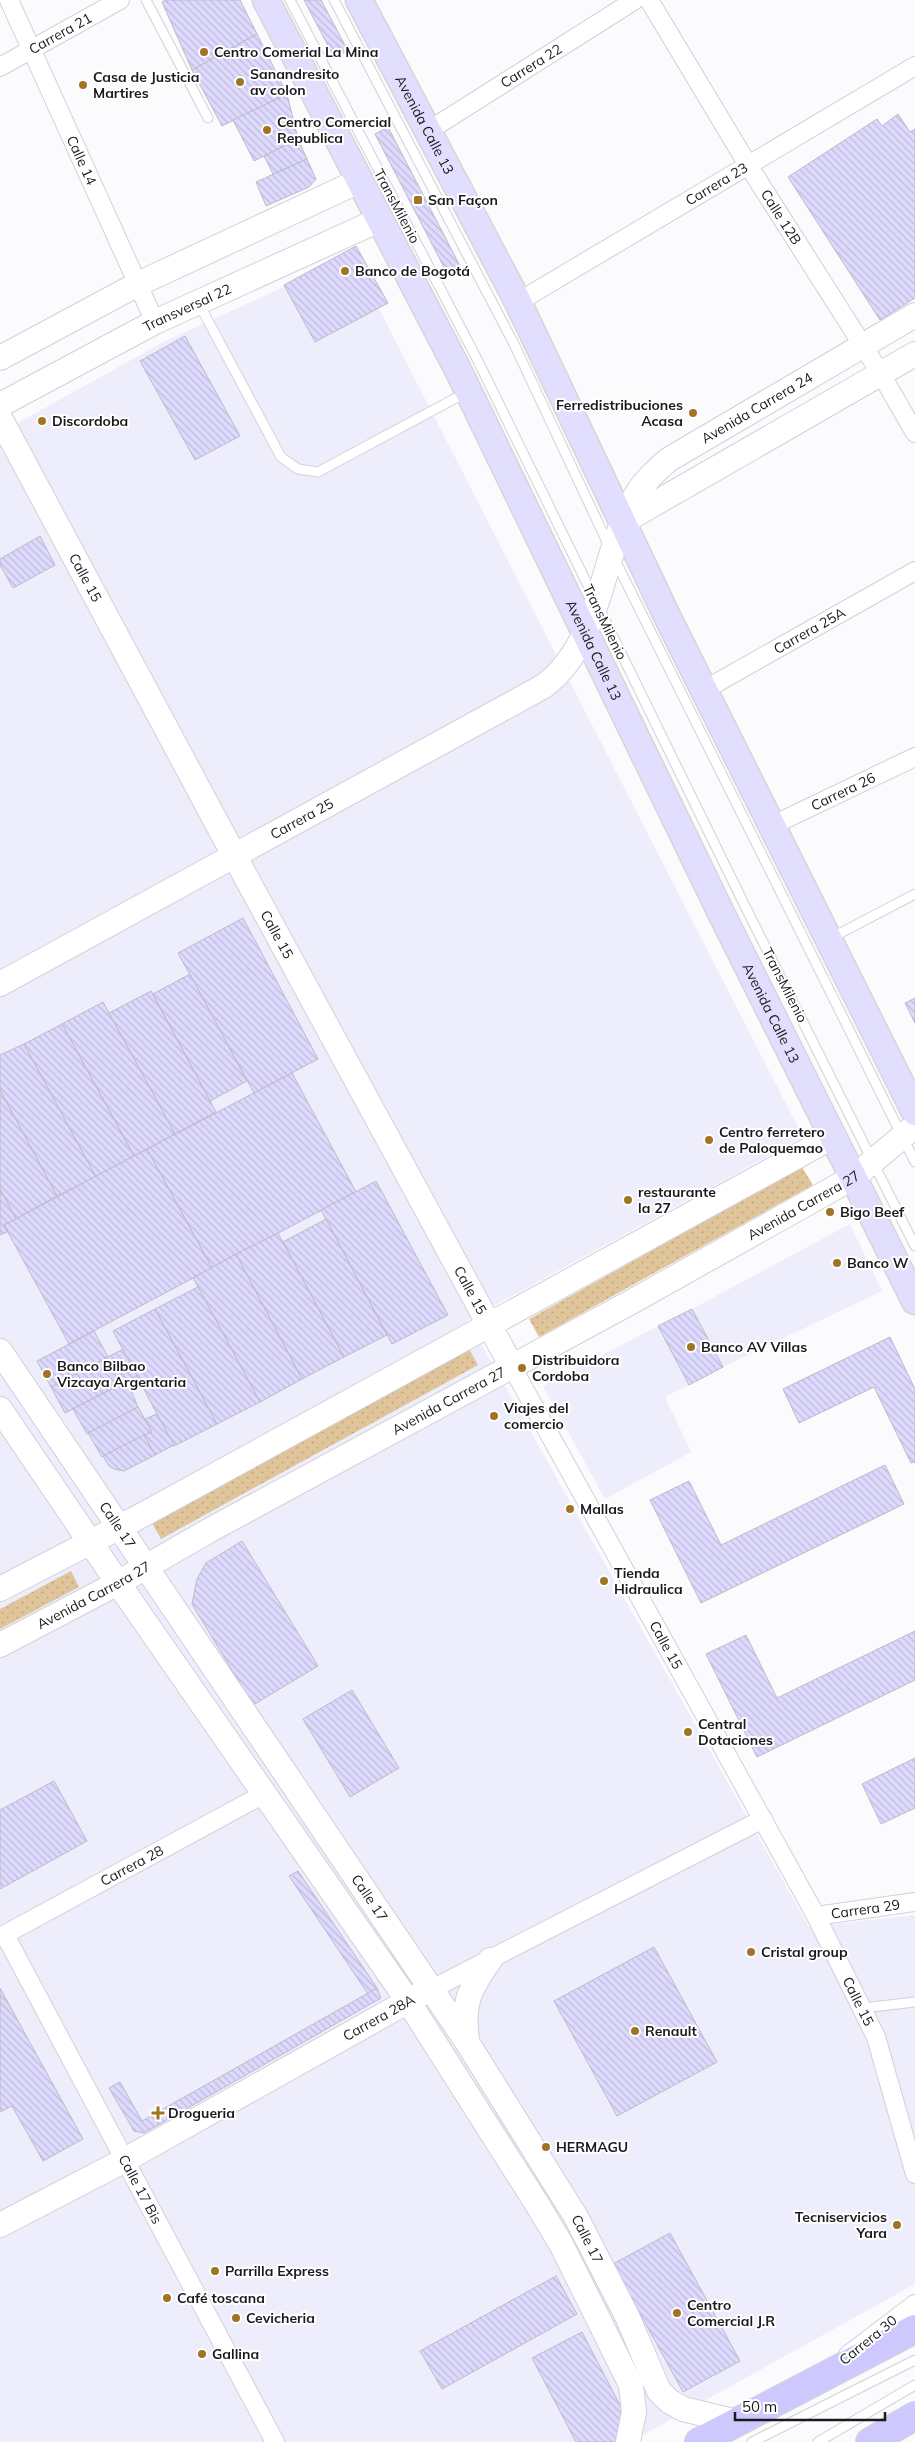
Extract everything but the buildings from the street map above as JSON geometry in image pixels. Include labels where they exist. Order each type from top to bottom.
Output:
[{"type":"highway","points":[[699,2442],[745,2432],[822,2378],[915,2329]]},
{"type":"highway","points":[[874,2441],[915,2416]]},
{"type":"main road","name":"Avenida Calle 13","points":[[266,0],[468,392],[586,636],[915,1301]]},
{"type":"main road","name":"Avenida Calle 13","points":[[359,0],[518,302],[621,523],[704,690],[780,821],[828,940],[915,1112]]},
{"type":"street","name":"Calle 14","points":[[9,0],[155,322]]},
{"type":"street","name":"Carrera 21","points":[[0,67],[120,0]]},
{"type":"street","name":"Carrera 22","points":[[428,131],[635,0]]},
{"type":"street","name":"Calle 12B","points":[[649,0],[748,165],[881,374],[915,433]]},
{"type":"street","name":"Carrera 23","points":[[518,302],[915,66]]},
{"type":"street","points":[[0,358],[138,284],[359,181]]},
{"type":"street","name":"Transversal 22","points":[[0,405],[155,322],[379,220]]},
{"type":"street","name":"Avenida Carrera 24","points":[[586,636],[621,523],[635,496],[648,478],[668,460],[915,315]]},
{"type":"street","points":[[621,523],[915,354]]},
{"type":"street","name":"Calle 15","points":[[0,418],[235,857],[491,1325],[511,1365],[816,1916],[876,2037],[915,2174]]},
{"type":"street","name":"Carrera 25A","points":[[704,690],[915,571]]},
{"type":"street","name":"Carrera 25","points":[[0,984],[235,857],[544,686],[558,676],[570,662],[586,636]]},
{"type":"street","name":"Carrera 26","points":[[780,821],[915,757]]},
{"type":"street","name":"Avenida Carrera 27","points":[[0,1645],[118,1583],[511,1365],[633,1301],[854,1177],[909,1131]]},
{"type":"street","points":[[0,1589],[120,1527],[834,1136]]},
{"type":"street","name":"Calle 17","points":[[0,1351],[467,2042],[576,2217],[627,2316],[659,2391],[669,2401],[683,2409],[745,2432]]},
{"type":"street","name":"Calle 17","points":[[0,1409],[118,1583],[408,2001],[537,2204],[561,2244],[625,2371],[634,2399],[632,2432],[628,2442]]},
{"type":"street","name":"Carrera 28","points":[[2,1936],[264,1794]]},
{"type":"street","name":"Carrera 28A","points":[[0,2225],[125,2160],[408,2001],[763,1819]]},
{"type":"street","name":"Carrera 29","points":[[816,1916],[915,1902]]},
{"type":"street","name":"Calle 17 Bis","points":[[2,1936],[125,2160],[275,2442]]},
{"type":"street","points":[[467,2042],[464,2023],[468,1996],[490,1960]]},
{"type":"street","name":"Carrera 30","points":[[822,2378],[865,2340],[915,2304]]},
{"type":"lane","points":[[146,0],[208,118]]},
{"type":"lane","name":"TransMilenio","points":[[290,0],[478,360],[596,604],[874,1160],[915,1246]]},
{"type":"lane","points":[[334,0],[507,329],[612,554],[909,1131],[915,1162]]},
{"type":"lane","points":[[198,302],[281,457],[298,469],[318,472],[468,392]]},
{"type":"lane","points":[[828,940],[915,894]]},
{"type":"lane","points":[[863,2008],[915,2002]]},
{"type":"lane","points":[[745,2432],[915,2360]]},
{"type":"lane","points":[[818,2442],[915,2385]]},
{"type":"shaded area","points":[[352,256],[803,1137],[468,1320],[809,1927],[915,1915],[915,2284],[630,2442],[0,2442],[0,433],[165,341]]},
{"type":"shaded area","points":[[802,1167],[813,1185],[539,1337],[529,1319]]},
{"type":"shaded area","points":[[850,1224],[882,1291],[723,1367],[692,1309]]},
{"type":"shaded area","points":[[658,1326],[689,1385],[665,1397],[691,1452],[605,1499],[543,1386]]},
{"type":"shaded area","points":[[469,1349],[478,1365],[161,1539],[152,1523]]},
{"type":"shaded area","points":[[71,1571],[79,1587],[0,1629],[0,1609]]},
{"type":"place","name":"Centro Comerial La Mina","points":[[204,52]]},
{"type":"place","name":"Sanandresito av colon","points":[[240,82]]},
{"type":"place","name":"Casa de Justicia Martires","points":[[83,85]]},
{"type":"place","name":"Centro Comercial Republica","points":[[267,130]]},
{"type":"place","name":"San Façon","points":[[418,200]]},
{"type":"place","name":"Banco de Bogotá","points":[[345,271]]},
{"type":"place","name":"Ferredistribuciones Acasa","points":[[693,413]]},
{"type":"place","name":"Discordoba","points":[[42,421]]},
{"type":"place","name":"Centro ferretero de Paloquemao","points":[[709,1140]]},
{"type":"place","name":"restaurante la 27","points":[[628,1200]]},
{"type":"place","name":"Bigo Beef","points":[[830,1212]]},
{"type":"place","name":"Banco W","points":[[837,1263]]},
{"type":"place","name":"Banco AV Villas","points":[[691,1347]]},
{"type":"place","name":"Distribuidora Cordoba","points":[[522,1368]]},
{"type":"place","name":"Banco Bilbao Vizcaya Argentaria","points":[[47,1374]]},
{"type":"place","name":"Viajes del comercio","points":[[494,1416]]},
{"type":"place","name":"Mallas","points":[[570,1509]]},
{"type":"place","name":"Tienda Hidraulica","points":[[604,1581]]},
{"type":"place","name":"Central Dotaciones","points":[[688,1732]]},
{"type":"place","name":"Cristal group","points":[[751,1952]]},
{"type":"place","name":"Renault","points":[[635,2031]]},
{"type":"place","name":"Drogueria","points":[[158,2113]]},
{"type":"place","name":"HERMAGU","points":[[546,2147]]},
{"type":"place","name":"Tecniservicios Yara","points":[[897,2225]]},
{"type":"place","name":"Parrilla Express","points":[[215,2271]]},
{"type":"place","name":"Café toscana","points":[[167,2298]]},
{"type":"place","name":"Centro Comercial J.R","points":[[677,2313]]},
{"type":"place","name":"Cevicheria","points":[[236,2318]]},
{"type":"place","name":"Gallina","points":[[202,2354]]}]
